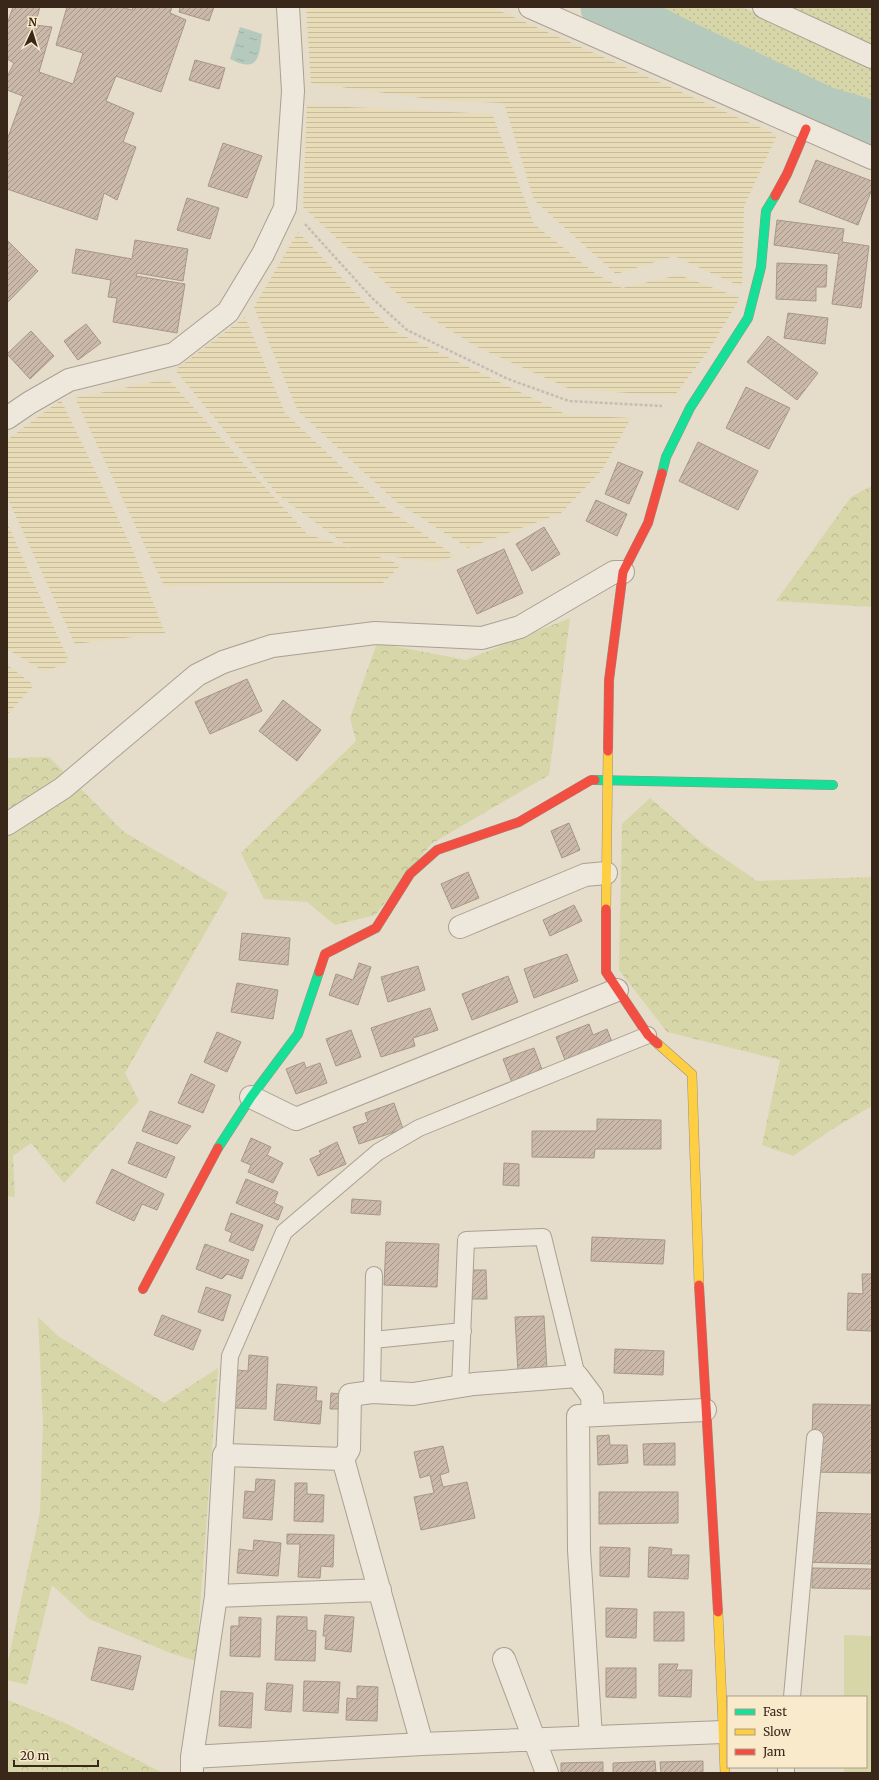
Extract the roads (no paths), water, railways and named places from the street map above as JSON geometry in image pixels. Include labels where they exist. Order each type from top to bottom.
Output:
[{"type":"street","points":[[7,418],[29,403],[69,380],[174,354],[228,312],[263,254],[285,208],[294,92],[288,7]]},
{"type":"street","points":[[530,7],[872,158]]},
{"type":"street","points":[[764,7],[872,57]]},
{"type":"street","points":[[725,1773],[716,1548],[705,1410],[698,1268],[692,1074],[648,1035],[616,990],[606,972],[609,680],[623,572],[648,522],[666,457],[690,408],[748,318],[762,267],[766,211],[787,174],[806,129]]},
{"type":"street","points":[[7,824],[63,788],[198,675],[222,662],[272,646],[375,633],[482,638],[520,627],[614,572],[623,572]]},
{"type":"street","points":[[143,1289],[220,1143],[251,1097],[298,1034],[325,954],[376,928],[410,874],[437,850],[519,822],[591,780],[833,785]]},
{"type":"street","points":[[460,927],[584,875],[606,873]]},
{"type":"street","points":[[251,1097],[296,1119],[616,990]]},
{"type":"street","points":[[422,1744],[343,1459],[349,1448],[350,1395],[372,1392],[413,1394],[474,1384],[577,1376],[592,1396],[593,1416]]},
{"type":"street","points":[[591,1737],[579,1550],[578,1416],[705,1410]]},
{"type":"street","points":[[343,1459],[224,1455],[216,1596],[192,1765],[422,1744],[723,1732]]},
{"type":"street","points":[[216,1596],[380,1590]]},
{"type":"street","points":[[504,1659],[547,1773]]},
{"type":"lane","points":[[224,1455],[230,1356],[284,1232],[378,1152],[419,1128],[648,1035]]},
{"type":"lane","points":[[460,1387],[466,1240],[543,1237],[577,1376]]},
{"type":"lane","points":[[372,1392],[374,1275]]},
{"type":"lane","points":[[373,1340],[462,1331]]},
{"type":"lane","points":[[792,1696],[815,1438]]},
{"type":"water","points":[[240,27],[262,34],[258,57],[252,64],[246,65],[230,59]]},
{"type":"waterway","points":[[606,7],[679,44],[825,112],[872,126]]}]
